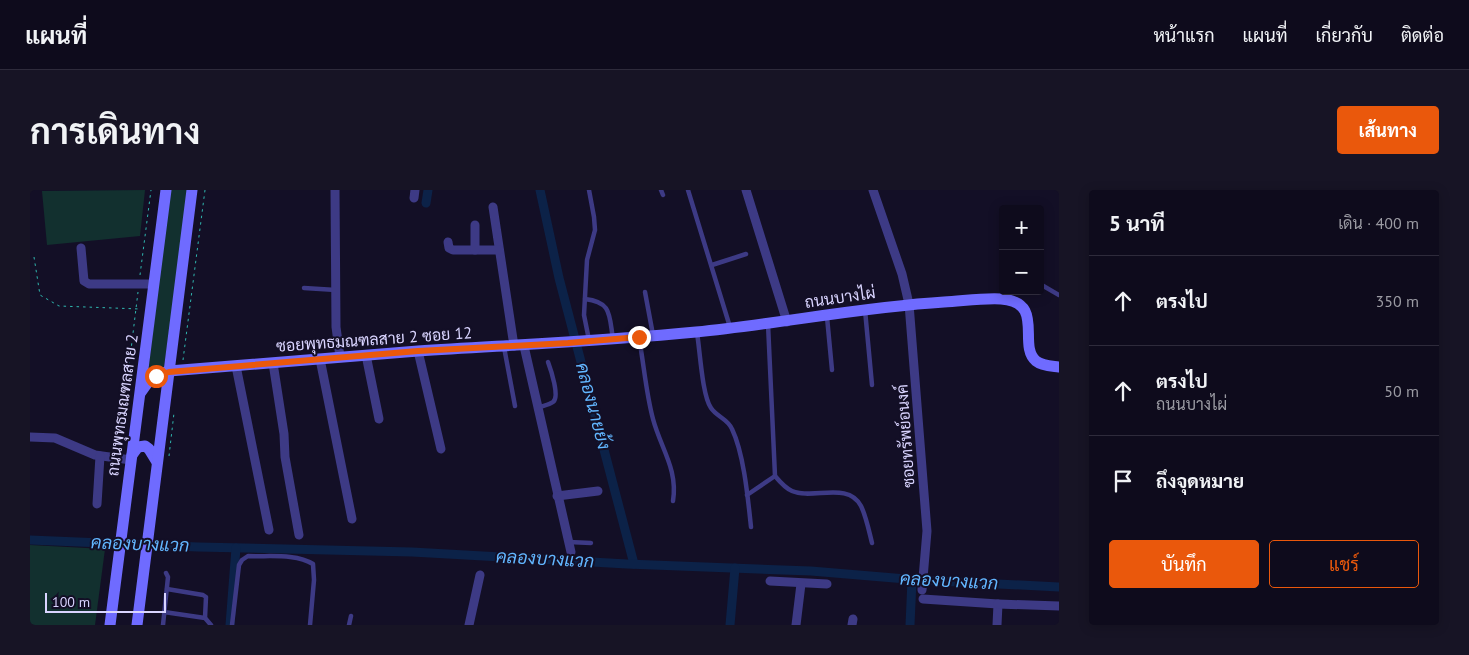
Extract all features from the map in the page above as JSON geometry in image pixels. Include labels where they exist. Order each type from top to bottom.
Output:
[{"type":"main road","name":"ถนนพุทธมณฑลสาย 2","points":[[110,625],[124,512],[128,458],[141,392],[166,190]]},
{"type":"main road","points":[[137,625],[156,462],[192,190]]},
{"type":"main road","name":"ถนนบางไผ่","points":[[585,342],[730,329],[786,322],[827,314],[910,304],[983,300],[1011,301],[1018,304],[1027,314],[1030,351],[1033,357],[1036,361],[1044,364],[1059,366]]},
{"type":"main road","name":"ซอยพุทธมณฑลสาย 2 ซอย 12","points":[[141,392],[147,381],[151,378],[169,372],[418,351],[585,342]]},
{"type":"main road","points":[[128,458],[138,447],[145,446],[152,453],[156,462]]},
{"type":"street","points":[[335,190],[336,326],[340,357]]},
{"type":"street","points":[[746,190],[786,322]]},
{"type":"street","name":"ซอยทรัพย์อนงค์","points":[[873,190],[902,274],[910,304],[927,531],[923,594],[998,604]]},
{"type":"street","points":[[493,207],[514,346],[537,408],[571,552]]},
{"type":"street","points":[[475,250],[476,225]]},
{"type":"street","points":[[448,242],[449,248],[453,250],[499,250]]},
{"type":"street","points":[[81,248],[84,281],[89,284],[154,284]]},
{"type":"street","points":[[418,351],[441,449]]},
{"type":"street","points":[[366,355],[379,418]]},
{"type":"street","points":[[320,359],[352,519]]},
{"type":"street","points":[[272,363],[284,434],[285,457],[299,536]]},
{"type":"street","points":[[236,366],[269,530]]},
{"type":"street","points":[[30,436],[55,438],[100,456],[128,458]]},
{"type":"street","points":[[97,504],[100,456]]},
{"type":"street","points":[[557,496],[598,492]]},
{"type":"street","points":[[469,625],[480,575]]},
{"type":"street","points":[[770,580],[801,584],[827,584]]},
{"type":"street","points":[[796,625],[801,584]]},
{"type":"street","points":[[997,625],[998,604],[1059,606]]},
{"type":"lane","points":[[585,342],[586,260],[595,230],[589,190]]},
{"type":"lane","points":[[688,190],[730,329]]},
{"type":"lane","points":[[712,265],[746,254]]},
{"type":"lane","points":[[1044,286],[1059,295]]},
{"type":"lane","points":[[304,288],[336,290]]},
{"type":"lane","points":[[646,292],[654,336]]},
{"type":"lane","points":[[585,299],[603,304],[608,311],[614,340]]},
{"type":"lane","points":[[864,309],[872,385]]},
{"type":"lane","points":[[827,314],[832,370]]},
{"type":"lane","points":[[768,324],[774,476],[784,487],[792,491],[807,494],[838,492],[848,494],[856,499],[861,506],[872,543]]},
{"type":"lane","points":[[697,332],[706,397],[711,408],[728,422],[733,430],[739,450],[751,526]]},
{"type":"lane","points":[[639,337],[653,417],[673,473],[673,501]]},
{"type":"lane","points":[[514,346],[515,406]]},
{"type":"lane","points":[[537,408],[556,400],[548,362]]},
{"type":"lane","points":[[747,495],[774,476]]},
{"type":"lane","points":[[569,542],[592,543]]},
{"type":"lane","points":[[232,625],[239,566],[242,560],[248,556],[254,556],[296,558],[313,564],[314,580],[310,625]]},
{"type":"lane","points":[[163,625],[168,577],[166,573]]},
{"type":"lane","points":[[167,589],[203,594],[206,597],[205,618]]},
{"type":"lane","points":[[164,612],[205,618],[211,625]]},
{"type":"lane","points":[[349,625],[351,616]]},
{"type":"path","points":[[128,458],[119,451],[151,190]]},
{"type":"path","points":[[184,360],[205,190]]},
{"type":"path","points":[[34,258],[40,295],[59,306],[151,309]]},
{"type":"green space","points":[[145,190],[140,236],[47,245],[42,191]]},
{"type":"green space","points":[[170,190],[189,190],[164,367],[148,372]]},
{"type":"green space","points":[[30,545],[105,549],[95,625],[30,625]]},
{"type":"waterway","name":"คลองนายย้ง","points":[[426,203],[428,190]]},
{"type":"waterway","name":"คลองนายย้ง","points":[[540,190],[559,278],[634,564]]},
{"type":"waterway","name":"คลองบางแวก","points":[[30,540],[198,547],[412,552],[627,564],[811,571],[918,580],[1059,587]]},
{"type":"waterway","points":[[230,625],[236,548]]},
{"type":"waterway","points":[[730,625],[735,568]]},
{"type":"waterway","points":[[910,625],[912,580]]},
{"type":"route","points":[[156,376],[169,372],[418,351],[639,337]]}]
